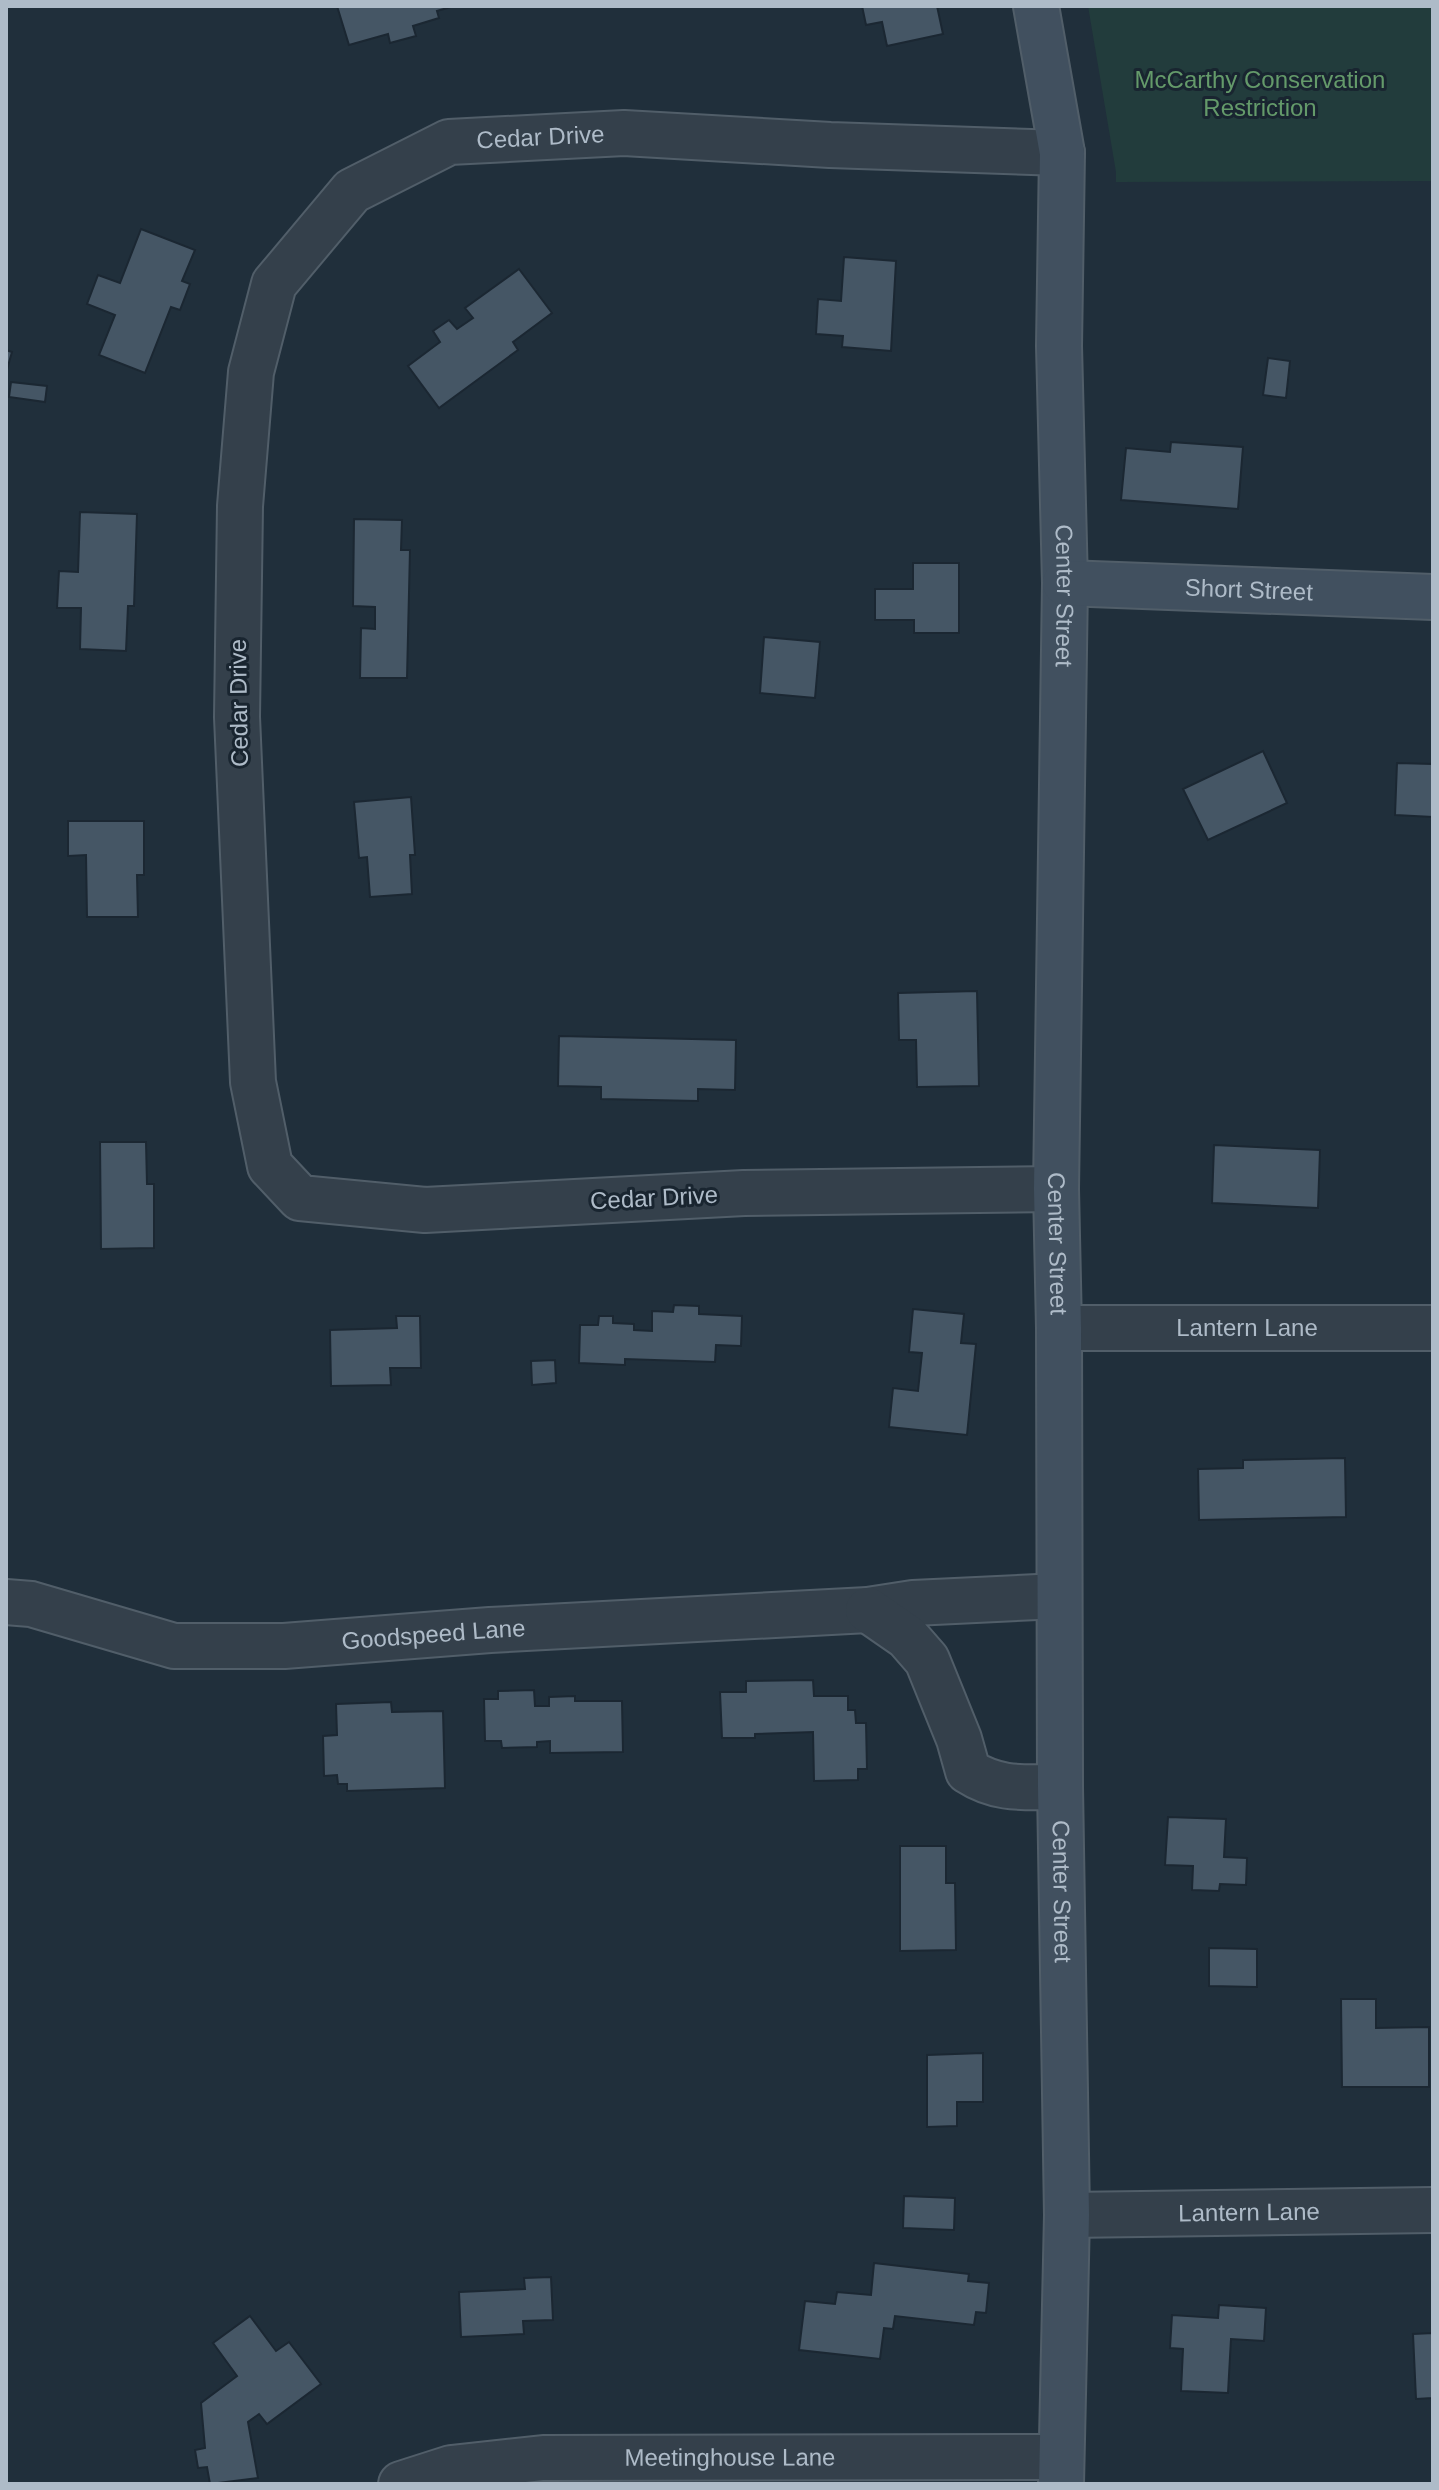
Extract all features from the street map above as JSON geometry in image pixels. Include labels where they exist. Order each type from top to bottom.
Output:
[{"type":"main road","name":"Center Street","points":[[1036,6],[1062,153],[1059,346],[1065,583],[1056,1189],[1060,1787],[1067,2215],[1061,2471]]},
{"type":"main road","name":"Short Street","points":[[1065,583],[1433,597]]},
{"type":"street","name":"Cedar Drive","points":[[1056,1189],[744,1193],[425,1210],[300,1198],[270,1166],[253,1082],[237,717],[240,506],[251,372],[274,284],[352,191],[449,142],[624,133],[830,145],[1062,153]]},
{"type":"street","name":"Lantern Lane","points":[[1059,1328],[1433,1328]]},
{"type":"street","name":"Goodspeed Lane","points":[[6,1602],[31,1604],[174,1646],[284,1646],[506,1629],[868,1610],[913,1603],[1059,1596]]},
{"type":"street","points":[[868,1610],[907,1637],[927,1660],[959,1739],[968,1771],[984,1781],[1003,1787],[1060,1787]]},
{"type":"street","name":"Lantern Lane","points":[[1067,2215],[1433,2210]]},
{"type":"street","name":"Meetinghouse Lane","points":[[401,2484],[451,2468],[543,2458],[1061,2471]]},
{"type":"green space","name":"McCarthy Conservation Restriction","points":[[1088,6],[1433,6],[1433,181],[1116,182]]},
{"type":"building","points":[[337,6],[454,6],[437,11],[439,18],[413,26],[416,36],[390,43],[388,34],[349,45]]},
{"type":"building","points":[[862,6],[937,6],[943,34],[887,46],[882,22],[866,25]]},
{"type":"building","points":[[141,229],[195,250],[182,281],[190,284],[180,310],[171,307],[145,373],[99,355],[115,315],[87,304],[98,275],[120,283]]},
{"type":"building","points":[[844,257],[896,261],[891,351],[842,347],[843,336],[816,334],[818,299],[841,301]]},
{"type":"building","points":[[519,269],[552,313],[513,342],[518,350],[439,408],[408,366],[440,342],[433,331],[449,320],[457,329],[473,318],[465,308]]},
{"type":"building","points":[[6,350],[12,352],[6,373]]},
{"type":"building","points":[[1268,358],[1290,361],[1286,398],[1263,395]]},
{"type":"building","points":[[11,382],[47,386],[45,402],[9,397]]},
{"type":"building","points":[[1171,442],[1243,447],[1238,509],[1121,500],[1126,448],[1170,452]]},
{"type":"building","points":[[80,512],[137,514],[134,606],[128,606],[126,651],[80,649],[81,608],[57,608],[59,571],[78,572]]},
{"type":"building","points":[[354,519],[402,520],[401,550],[410,550],[407,678],[360,678],[361,628],[375,629],[375,607],[353,606]]},
{"type":"building","points":[[913,563],[959,563],[959,633],[914,633],[914,620],[875,620],[875,589],[913,589]]},
{"type":"building","points":[[764,637],[820,642],[815,698],[760,693]]},
{"type":"building","points":[[1263,751],[1287,803],[1208,840],[1183,789]]},
{"type":"building","points":[[1397,763],[1433,764],[1433,817],[1395,815]]},
{"type":"building","points":[[411,797],[415,855],[410,855],[412,894],[370,897],[367,857],[359,858],[354,802]]},
{"type":"building","points":[[68,821],[144,821],[144,875],[137,875],[138,917],[87,917],[86,855],[68,856]]},
{"type":"building","points":[[977,991],[979,1086],[917,1087],[916,1040],[899,1040],[898,993]]},
{"type":"building","points":[[559,1036],[736,1040],[735,1090],[698,1089],[698,1101],[601,1099],[601,1087],[558,1086]]},
{"type":"building","points":[[100,1142],[146,1142],[147,1184],[154,1184],[154,1248],[101,1249]]},
{"type":"building","points":[[1214,1145],[1320,1150],[1318,1208],[1212,1203]]},
{"type":"building","points":[[674,1305],[699,1306],[699,1314],[742,1316],[741,1346],[716,1345],[715,1362],[625,1359],[625,1365],[579,1363],[580,1325],[598,1325],[599,1316],[613,1316],[613,1323],[634,1324],[634,1330],[652,1331],[652,1311],[673,1312]]},
{"type":"building","points":[[913,1309],[964,1314],[961,1343],[976,1344],[967,1435],[889,1427],[893,1388],[918,1391],[922,1353],[909,1352]]},
{"type":"building","points":[[396,1316],[420,1316],[421,1368],[390,1368],[391,1385],[331,1386],[330,1330],[397,1328]]},
{"type":"building","points":[[555,1360],[556,1383],[532,1385],[531,1361]]},
{"type":"building","points":[[1345,1458],[1346,1517],[1199,1520],[1198,1469],[1243,1468],[1243,1460]]},
{"type":"building","points":[[813,1680],[814,1696],[848,1696],[848,1710],[855,1710],[856,1723],[866,1723],[867,1769],[858,1769],[858,1780],[814,1781],[813,1732],[722,1738],[720,1692],[746,1692],[746,1681]]},
{"type":"building","points":[[534,1690],[535,1706],[549,1706],[549,1697],[575,1696],[575,1701],[622,1701],[623,1752],[550,1753],[550,1741],[537,1742],[537,1747],[502,1748],[501,1741],[485,1741],[484,1699],[498,1699],[498,1691]]},
{"type":"building","points":[[391,1702],[392,1712],[443,1711],[445,1788],[347,1791],[347,1784],[338,1784],[337,1775],[324,1776],[323,1736],[337,1735],[336,1704]]},
{"type":"building","points":[[1168,1817],[1226,1819],[1224,1857],[1247,1858],[1246,1885],[1220,1884],[1219,1891],[1192,1890],[1193,1866],[1165,1865]]},
{"type":"building","points":[[900,1846],[946,1846],[946,1883],[955,1883],[956,1950],[900,1951]]},
{"type":"building","points":[[1209,1948],[1257,1949],[1257,1987],[1209,1986]]},
{"type":"building","points":[[1341,1999],[1376,1999],[1376,2028],[1429,2027],[1429,2087],[1342,2087]]},
{"type":"building","points":[[983,2053],[983,2102],[957,2102],[957,2126],[927,2127],[927,2055]]},
{"type":"building","points":[[904,2196],[955,2198],[954,2230],[903,2228]]},
{"type":"building","points":[[874,2263],[969,2274],[968,2281],[989,2283],[986,2313],[976,2312],[974,2325],[895,2316],[893,2329],[884,2328],[880,2359],[799,2350],[805,2301],[835,2304],[837,2292],[871,2295]]},
{"type":"building","points":[[551,2277],[553,2320],[523,2321],[524,2334],[461,2337],[459,2292],[525,2289],[524,2278]]},
{"type":"building","points":[[1219,2305],[1266,2308],[1264,2341],[1231,2339],[1228,2393],[1181,2391],[1183,2349],[1170,2348],[1172,2315],[1218,2318]]},
{"type":"building","points":[[250,2316],[276,2351],[289,2342],[321,2384],[267,2424],[259,2414],[248,2422],[258,2478],[210,2484],[207,2467],[198,2468],[195,2450],[205,2448],[201,2403],[237,2376],[213,2343]]},
{"type":"building","points":[[1433,2333],[1433,2398],[1416,2399],[1413,2334]]}]
